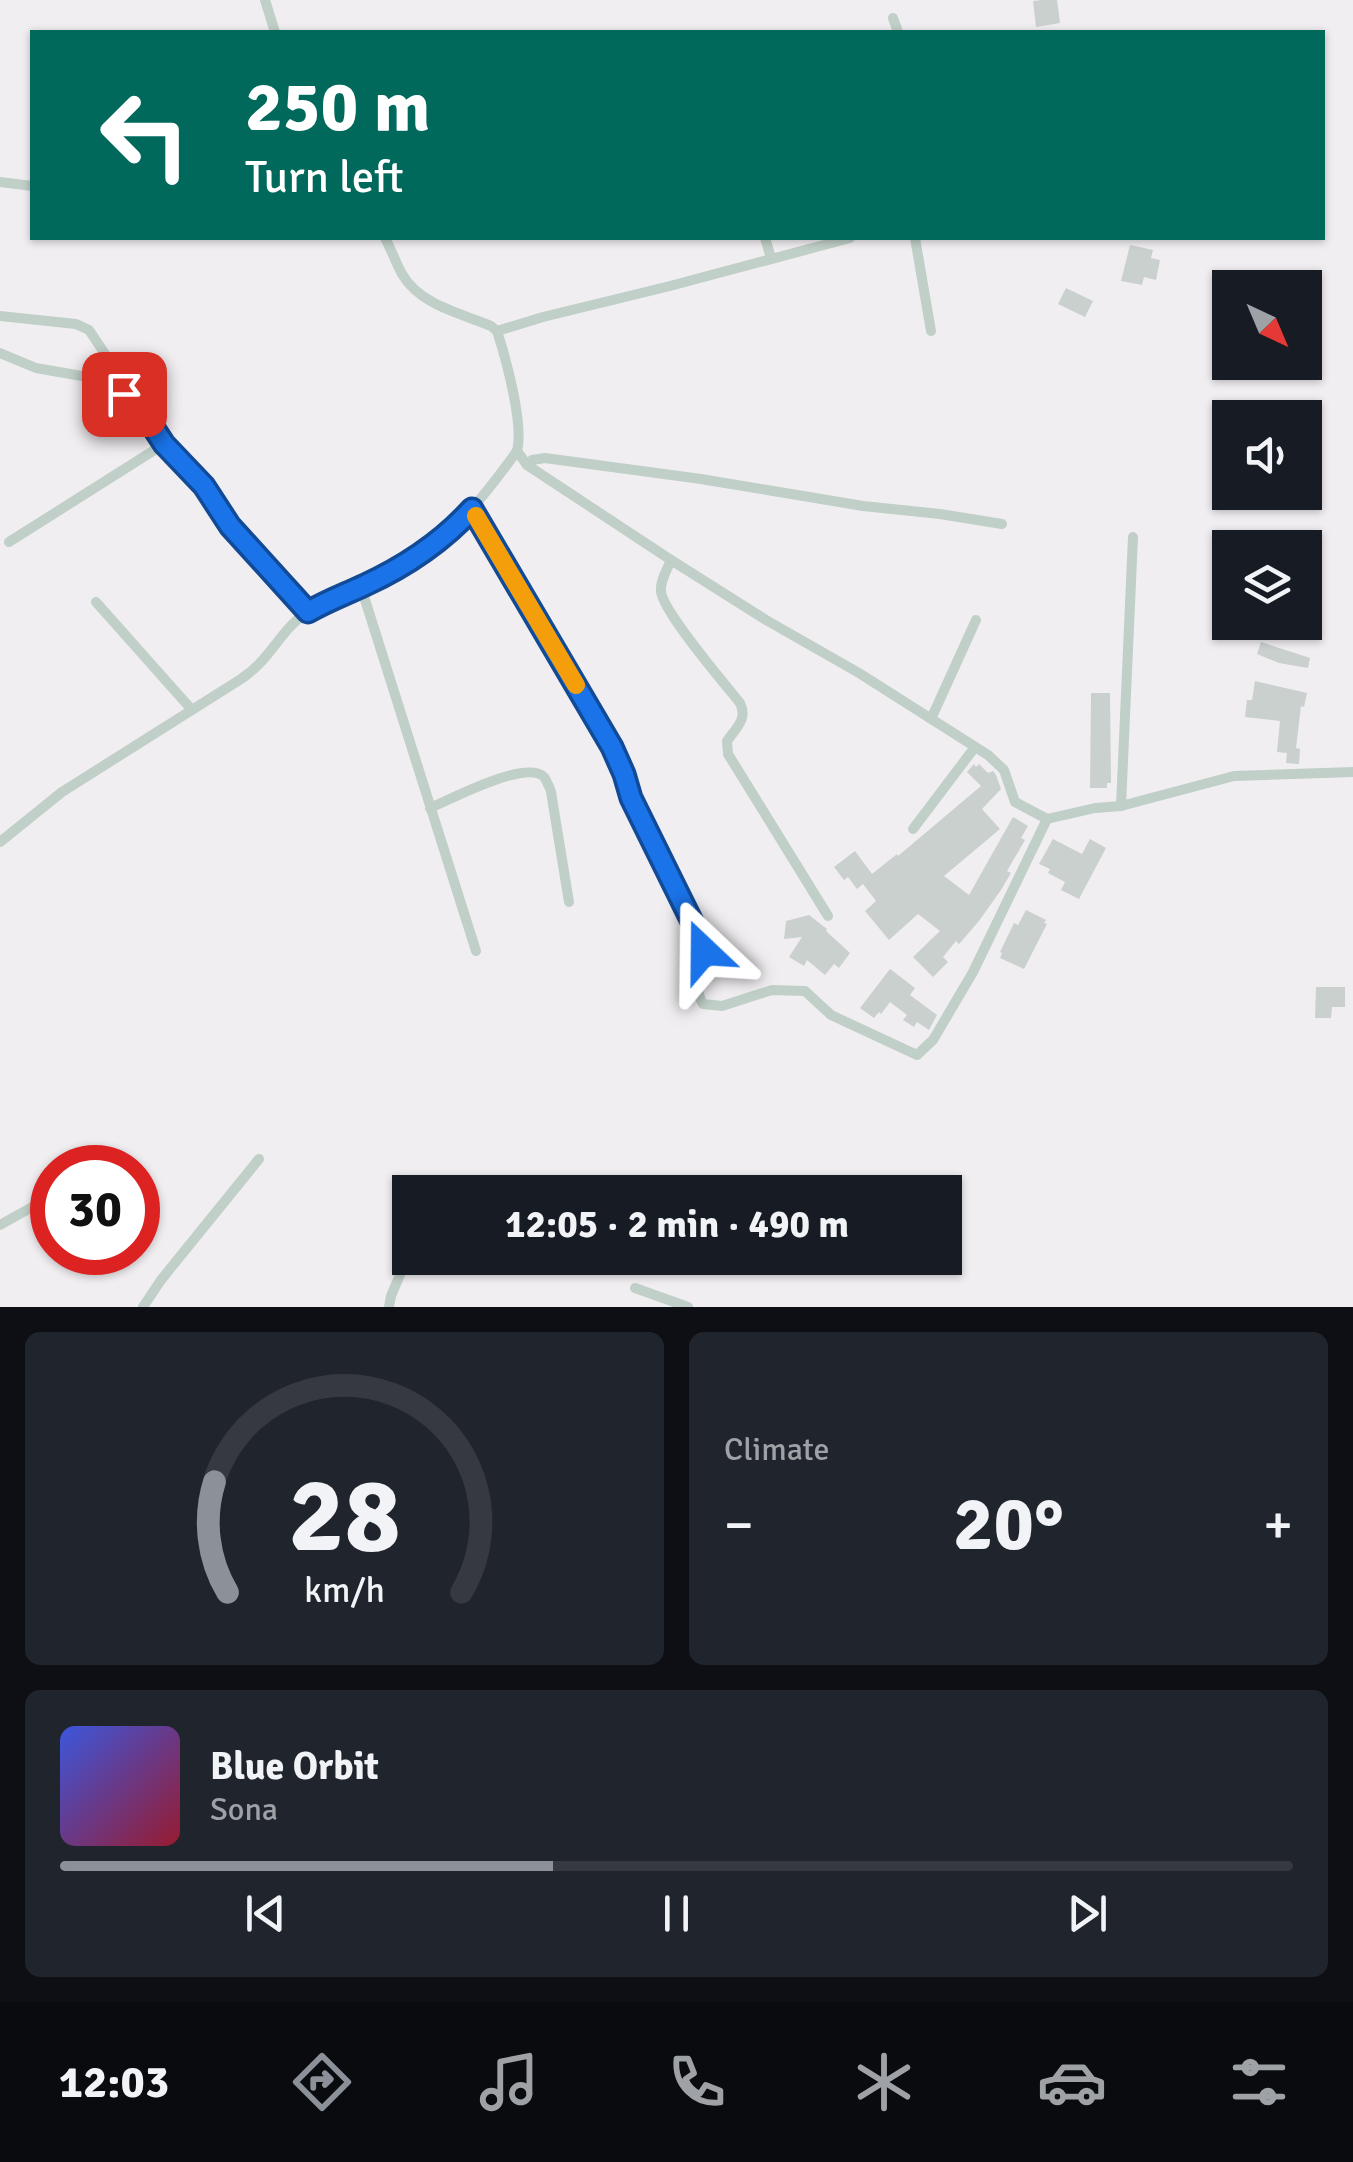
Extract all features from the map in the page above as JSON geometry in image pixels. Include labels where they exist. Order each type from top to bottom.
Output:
[{"type":"street","points":[[265,0],[275,30]]},
{"type":"street","points":[[893,18],[897,30]]},
{"type":"street","points":[[0,182],[30,186]]},
{"type":"street","points":[[0,842],[62,792],[250,672],[302,616],[423,553],[453,530],[484,496],[516,451],[516,415],[497,331],[415,290],[403,276],[386,240]]},
{"type":"street","points":[[766,240],[771,258]]},
{"type":"street","points":[[497,331],[842,240]]},
{"type":"street","points":[[916,240],[931,331]]},
{"type":"street","points":[[0,316],[76,324],[89,330],[164,444],[204,486],[240,538],[308,612]]},
{"type":"street","points":[[0,353],[36,368],[99,379],[140,407]]},
{"type":"street","points":[[9,542],[164,444]]},
{"type":"street","points":[[516,451],[527,464],[671,560],[975,747],[1004,770],[1015,802],[1047,818],[1121,806],[1234,776],[1353,772]]},
{"type":"street","points":[[527,464],[545,458],[1002,524]]},
{"type":"street","points":[[472,509],[620,763],[631,798],[702,942],[704,951],[696,990],[703,1004],[722,1006],[772,990],[805,991],[831,1015],[917,1055],[932,1040],[973,972],[1047,818]]},
{"type":"street","points":[[1121,806],[1133,537]]},
{"type":"street","points":[[671,560],[661,586],[663,598],[685,634],[744,711],[741,723],[727,740],[728,754],[828,916]]},
{"type":"street","points":[[361,587],[476,951]]},
{"type":"street","points":[[96,602],[192,710]]},
{"type":"street","points":[[931,719],[976,620]]},
{"type":"street","points":[[914,829],[975,747]]},
{"type":"street","points":[[430,808],[512,774],[532,771],[545,777],[551,792],[569,902]]},
{"type":"street","points":[[143,1307],[258,1159]]},
{"type":"street","points":[[0,1226],[30,1209]]},
{"type":"street","points":[[389,1307],[400,1275]]},
{"type":"street","points":[[635,1288],[688,1307]]},
{"type":"building","points":[[1057,0],[1060,23],[1036,27],[1033,1]]},
{"type":"building","points":[[1130,245],[1153,250],[1151,258],[1160,260],[1156,280],[1144,277],[1142,285],[1121,281]]},
{"type":"building","points":[[1066,288],[1093,301],[1085,317],[1058,304]]},
{"type":"building","points":[[1261,642],[1310,658],[1308,668],[1257,654]]},
{"type":"building","points":[[1255,681],[1307,693],[1304,707],[1301,706],[1296,748],[1300,749],[1299,764],[1286,763],[1287,753],[1277,752],[1280,721],[1245,717]]},
{"type":"building","points":[[1091,693],[1110,693],[1111,783],[1107,783],[1107,788],[1090,788]]},
{"type":"building","points":[[974,764],[996,775],[1001,789],[982,809],[1000,829],[944,876],[969,895],[1013,817],[1028,826],[1001,890],[979,921],[943,957],[948,962],[933,977],[913,957],[940,931],[918,914],[889,940],[865,911],[876,901],[863,884],[857,889],[834,867],[855,851],[872,874],[898,856],[981,786],[967,772]]},
{"type":"building","points":[[1053,839],[1082,854],[1090,839],[1106,848],[1079,899],[1061,890],[1065,882],[1039,864]]},
{"type":"building","points":[[1026,910],[1047,924],[1024,969],[1000,958],[1000,952],[1014,923],[1018,925]]},
{"type":"building","points":[[809,915],[850,953],[839,968],[834,964],[825,975],[807,960],[804,966],[789,957],[802,937],[784,939],[786,921]]},
{"type":"building","points":[[890,969],[915,988],[910,995],[937,1015],[929,1030],[917,1022],[914,1027],[903,1020],[907,1015],[890,1002],[874,1018],[860,1008]]},
{"type":"building","points":[[1316,987],[1345,987],[1345,1007],[1332,1007],[1331,1018],[1315,1018]]},
{"type":"slow traffic","points":[[476,516],[576,685]]},
{"type":"route","points":[[124,394],[140,407],[164,444],[204,486],[230,526],[308,612],[423,553],[472,509],[612,747],[631,798],[704,951]]}]
